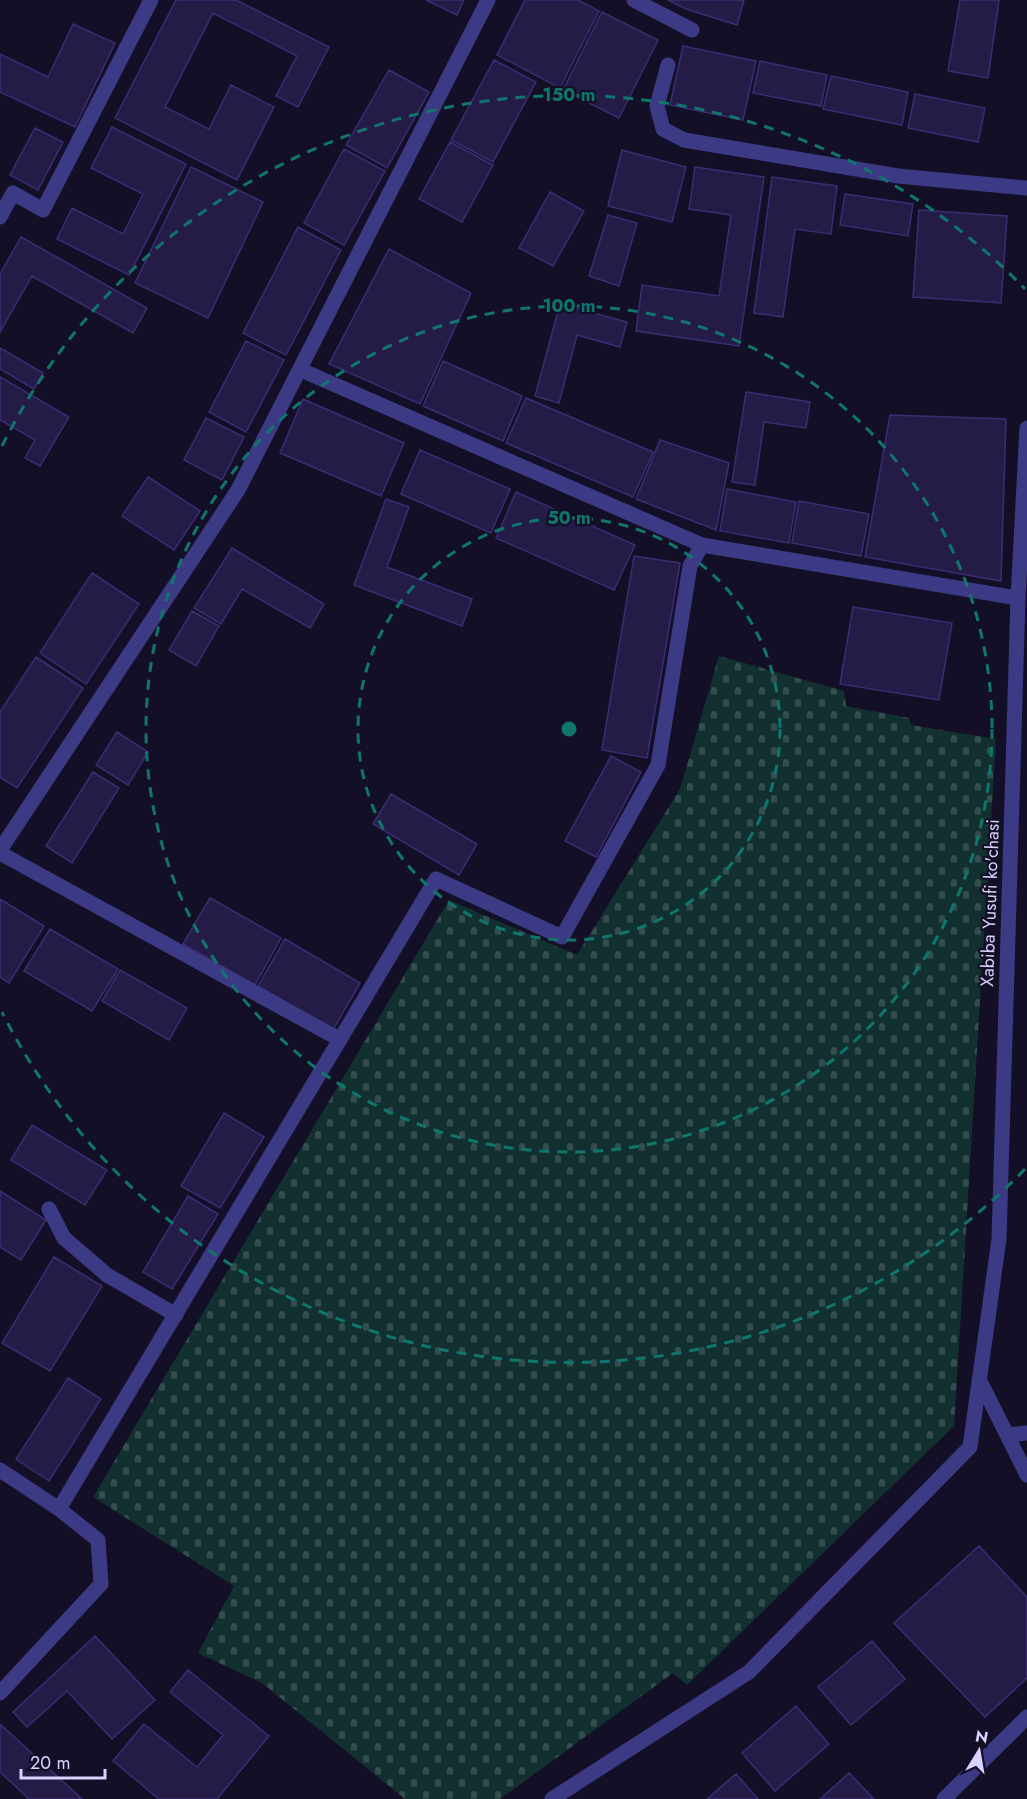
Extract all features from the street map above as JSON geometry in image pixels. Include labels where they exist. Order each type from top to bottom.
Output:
[{"type":"street","points":[[0,217],[13,193],[43,210],[151,0]]},
{"type":"street","points":[[339,1039],[0,852],[238,490],[488,0]]},
{"type":"street","points":[[634,0],[692,30]]},
{"type":"street","points":[[668,65],[657,106],[663,129],[684,140],[898,176],[1027,188]]},
{"type":"street","points":[[301,370],[702,545],[1018,598]]},
{"type":"street","name":"Xabiba Yusufi ko'chasi","points":[[552,1799],[748,1672],[970,1447],[999,1239],[1020,535],[1025,536],[1027,428]]},
{"type":"street","points":[[59,1509],[436,879],[562,937],[658,765],[690,566],[702,545]]},
{"type":"street","points":[[49,1209],[64,1238],[107,1275],[176,1315]]},
{"type":"street","points":[[979,1379],[1027,1475]]},
{"type":"street","points":[[1007,1435],[1027,1433]]},
{"type":"street","points":[[0,1470],[59,1509],[98,1540],[101,1584],[0,1693]]},
{"type":"street","points":[[944,1799],[1027,1718]]},
{"type":"green space","points":[[719,656],[844,691],[846,706],[909,718],[911,725],[996,739],[954,1426],[687,1685],[673,1673],[500,1799],[405,1799],[262,1683],[198,1653],[234,1586],[93,1497],[449,900],[577,955],[680,789]]},
{"type":"building","points":[[176,0],[236,0],[329,47],[298,107],[276,96],[297,56],[213,13],[165,107],[209,129],[231,85],[274,107],[237,180],[115,118]]},
{"type":"building","points":[[426,0],[464,0],[457,15]]},
{"type":"building","points":[[525,0],[578,0],[599,11],[560,88],[497,55]]},
{"type":"building","points":[[668,0],[744,0],[737,25],[686,9]]},
{"type":"building","points":[[960,0],[999,0],[988,78],[948,71]]},
{"type":"building","points":[[602,12],[658,40],[619,118],[563,90]]},
{"type":"building","points":[[73,24],[115,43],[75,127],[0,92],[0,54],[48,77]]},
{"type":"building","points":[[683,46],[756,61],[743,120],[670,105]]},
{"type":"building","points":[[494,60],[536,82],[493,162],[451,140]]},
{"type":"building","points":[[760,61],[827,75],[821,106],[753,93]]},
{"type":"building","points":[[389,70],[429,92],[387,168],[346,145]]},
{"type":"building","points":[[831,76],[908,92],[902,125],[823,109]]},
{"type":"building","points":[[915,94],[985,108],[978,142],[908,128]]},
{"type":"building","points":[[112,127],[186,164],[129,275],[57,239],[72,208],[123,234],[143,194],[91,168]]},
{"type":"building","points":[[35,128],[63,142],[38,190],[10,175]]},
{"type":"building","points":[[450,142],[493,165],[462,222],[419,199]]},
{"type":"building","points":[[344,149],[385,171],[344,245],[304,223]]},
{"type":"building","points":[[622,150],[686,167],[672,222],[608,206]]},
{"type":"building","points":[[191,167],[263,202],[208,318],[135,283]]},
{"type":"building","points":[[695,167],[764,177],[739,346],[636,331],[642,285],[719,296],[731,215],[689,209]]},
{"type":"building","points":[[772,177],[837,186],[831,234],[795,229],[783,317],[754,313]]},
{"type":"building","points":[[550,192],[584,211],[553,266],[519,248]]},
{"type":"building","points":[[845,194],[913,204],[908,236],[840,225]]},
{"type":"building","points":[[919,210],[1007,216],[1001,303],[913,297]]},
{"type":"building","points":[[608,215],[637,223],[619,286],[589,276]]},
{"type":"building","points":[[298,227],[341,250],[286,355],[243,333]]},
{"type":"building","points":[[21,237],[147,308],[133,333],[32,276],[0,332],[0,274]]},
{"type":"building","points":[[389,249],[471,293],[420,404],[329,364]]},
{"type":"building","points":[[560,304],[627,322],[620,347],[577,335],[559,403],[535,396]]},
{"type":"building","points":[[246,341],[284,360],[246,432],[209,412]]},
{"type":"building","points":[[0,348],[43,373],[34,389],[0,369]]},
{"type":"building","points":[[443,361],[522,396],[503,441],[423,406]]},
{"type":"building","points":[[0,377],[69,417],[40,466],[25,458],[35,440],[0,420]]},
{"type":"building","points":[[746,392],[810,402],[806,428],[764,422],[755,485],[732,482]]},
{"type":"building","points":[[526,398],[653,452],[633,497],[506,443]]},
{"type":"building","points":[[303,399],[404,443],[381,496],[280,453]]},
{"type":"building","points":[[890,415],[1006,419],[1001,581],[865,557]]},
{"type":"building","points":[[206,418],[244,437],[222,480],[184,460]]},
{"type":"building","points":[[660,440],[729,463],[716,530],[636,499]]},
{"type":"building","points":[[420,450],[510,489],[491,533],[401,494]]},
{"type":"building","points":[[148,477],[200,511],[174,550],[122,516]]},
{"type":"building","points":[[727,489],[796,502],[789,543],[720,531]]},
{"type":"building","points":[[516,492],[635,545],[614,590],[496,538]]},
{"type":"building","points":[[386,499],[409,507],[387,567],[472,599],[462,626],[354,585]]},
{"type":"building","points":[[799,501],[869,514],[861,556],[792,543]]},
{"type":"building","points":[[232,548],[324,604],[310,628],[242,589],[221,624],[194,608]]},
{"type":"building","points":[[634,556],[680,563],[647,758],[602,750]]},
{"type":"building","points":[[92,573],[139,604],[86,684],[40,653]]},
{"type":"building","points":[[853,607],[952,623],[939,700],[840,684]]},
{"type":"building","points":[[192,611],[219,626],[196,666],[169,650]]},
{"type":"building","points":[[36,657],[83,688],[17,788],[0,777],[0,712]]},
{"type":"building","points":[[117,732],[148,752],[128,785],[96,765]]},
{"type":"building","points":[[611,756],[641,772],[596,857],[565,841]]},
{"type":"building","points":[[93,772],[119,788],[72,863],[46,846]]},
{"type":"building","points":[[391,794],[477,844],[459,875],[373,824]]},
{"type":"building","points":[[210,898],[281,938],[255,985],[183,944]]},
{"type":"building","points":[[0,899],[44,926],[9,983],[0,977]]},
{"type":"building","points":[[50,929],[118,969],[92,1011],[24,971]]},
{"type":"building","points":[[285,939],[360,983],[333,1030],[258,986]]},
{"type":"building","points":[[120,970],[187,1008],[169,1040],[102,1001]]},
{"type":"building","points":[[224,1113],[264,1137],[220,1208],[181,1186]]},
{"type":"building","points":[[32,1125],[107,1170],[85,1205],[11,1160]]},
{"type":"building","points":[[0,1191],[46,1220],[21,1260],[0,1247]]},
{"type":"building","points":[[188,1196],[218,1214],[172,1289],[143,1272]]},
{"type":"building","points":[[54,1257],[102,1286],[50,1371],[2,1343]]},
{"type":"building","points":[[68,1378],[101,1399],[49,1481],[16,1459]]},
{"type":"building","points":[[979,1546],[1027,1597],[1027,1678],[985,1717],[894,1623]]},
{"type":"building","points":[[95,1636],[155,1700],[112,1739],[67,1691],[27,1727],[13,1712]]},
{"type":"building","points":[[872,1641],[905,1679],[851,1725],[818,1687]]},
{"type":"building","points":[[188,1670],[269,1736],[217,1799],[159,1799],[113,1761],[144,1724],[197,1767],[223,1735],[170,1692]]},
{"type":"building","points":[[796,1706],[829,1744],[775,1791],[742,1753]]},
{"type":"building","points":[[0,1724],[82,1799],[29,1799],[0,1772]]},
{"type":"building","points":[[849,1773],[874,1799],[820,1799]]},
{"type":"building","points":[[736,1774],[758,1799],[707,1799]]}]
